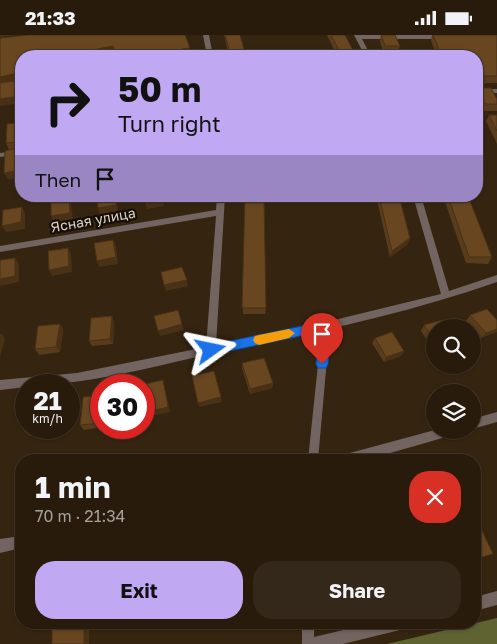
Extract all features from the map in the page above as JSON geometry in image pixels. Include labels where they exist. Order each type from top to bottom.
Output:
[{"type":"street","points":[[206,35],[209,50]]},
{"type":"street","points":[[365,50],[358,36],[447,37]]},
{"type":"street","points":[[483,91],[497,91]]},
{"type":"street","points":[[0,155],[15,153]]},
{"type":"street","points":[[211,350],[221,202]]},
{"type":"street","points":[[419,202],[446,296]]},
{"type":"street","name":"Ясная улица","points":[[0,249],[220,212]]},
{"type":"street","points":[[0,385],[77,378],[326,326],[446,296],[497,279]]},
{"type":"street","points":[[481,421],[497,417]]},
{"type":"street","points":[[367,454],[426,438]]},
{"type":"street","points":[[0,546],[15,543]]},
{"type":"street","points":[[481,602],[497,598]]},
{"type":"street","points":[[314,644],[375,629]]},
{"type":"lane","points":[[314,454],[326,326]]},
{"type":"lane","points":[[308,629],[308,644]]},
{"type":"green space","points":[[497,618],[497,644],[387,644],[450,629],[481,629],[481,622]]},
{"type":"building","points":[[28,35],[185,35],[190,48],[182,50],[114,50],[113,46],[92,50],[15,50],[15,74],[0,77],[0,38]]},
{"type":"building","points":[[225,35],[240,35],[244,50],[229,50]]},
{"type":"building","points":[[331,35],[345,35],[353,50],[339,50]]},
{"type":"building","points":[[381,35],[395,35],[400,46],[385,46]]},
{"type":"building","points":[[433,35],[497,35],[497,76],[484,76],[486,81],[483,81],[483,50],[439,50]]},
{"type":"building","points":[[15,81],[15,97],[0,99],[0,83]]},
{"type":"building","points":[[483,88],[491,88],[497,99],[497,104],[485,104],[483,101]]},
{"type":"building","points":[[489,115],[497,115],[497,131]]},
{"type":"building","points":[[15,123],[15,142],[6,143],[7,124]]},
{"type":"building","points":[[15,148],[15,171],[4,173],[5,151]]},
{"type":"building","points":[[51,202],[69,202],[70,213],[51,216]]},
{"type":"building","points":[[98,202],[116,202],[116,205],[98,208]]},
{"type":"building","points":[[245,202],[264,202],[266,308],[242,308]]},
{"type":"building","points":[[380,202],[401,202],[410,238],[392,251]]},
{"type":"building","points":[[450,202],[470,202],[492,257],[469,257]]},
{"type":"building","points":[[22,207],[21,222],[2,226],[3,210]]},
{"type":"building","points":[[113,240],[116,257],[97,261],[94,243]]},
{"type":"building","points":[[68,248],[69,266],[49,270],[48,251]]},
{"type":"building","points":[[15,258],[15,276],[0,279],[0,260]]},
{"type":"building","points":[[182,267],[187,280],[164,285],[161,272]]},
{"type":"building","points":[[487,309],[497,320],[497,329],[486,333],[481,327],[481,319],[474,319],[470,315]]},
{"type":"building","points":[[178,310],[182,324],[158,331],[154,316]]},
{"type":"building","points":[[112,316],[110,339],[89,341],[91,318]]},
{"type":"building","points":[[60,324],[56,347],[35,349],[38,326]]},
{"type":"building","points":[[392,332],[404,351],[386,357],[375,338]]},
{"type":"building","points":[[264,358],[273,383],[250,389],[242,363]]},
{"type":"building","points":[[214,371],[221,397],[198,403],[192,376]]},
{"type":"building","points":[[163,380],[168,407],[155,410],[155,382]]},
{"type":"building","points":[[90,396],[90,424],[80,425],[83,397]]},
{"type":"building","points":[[481,528],[493,554],[481,557]]},
{"type":"building","points":[[52,629],[84,629],[84,644],[52,644]]},
{"type":"slow traffic","points":[[259,340],[289,333]]},
{"type":"route","points":[[211,350],[326,326],[322,364]]}]
